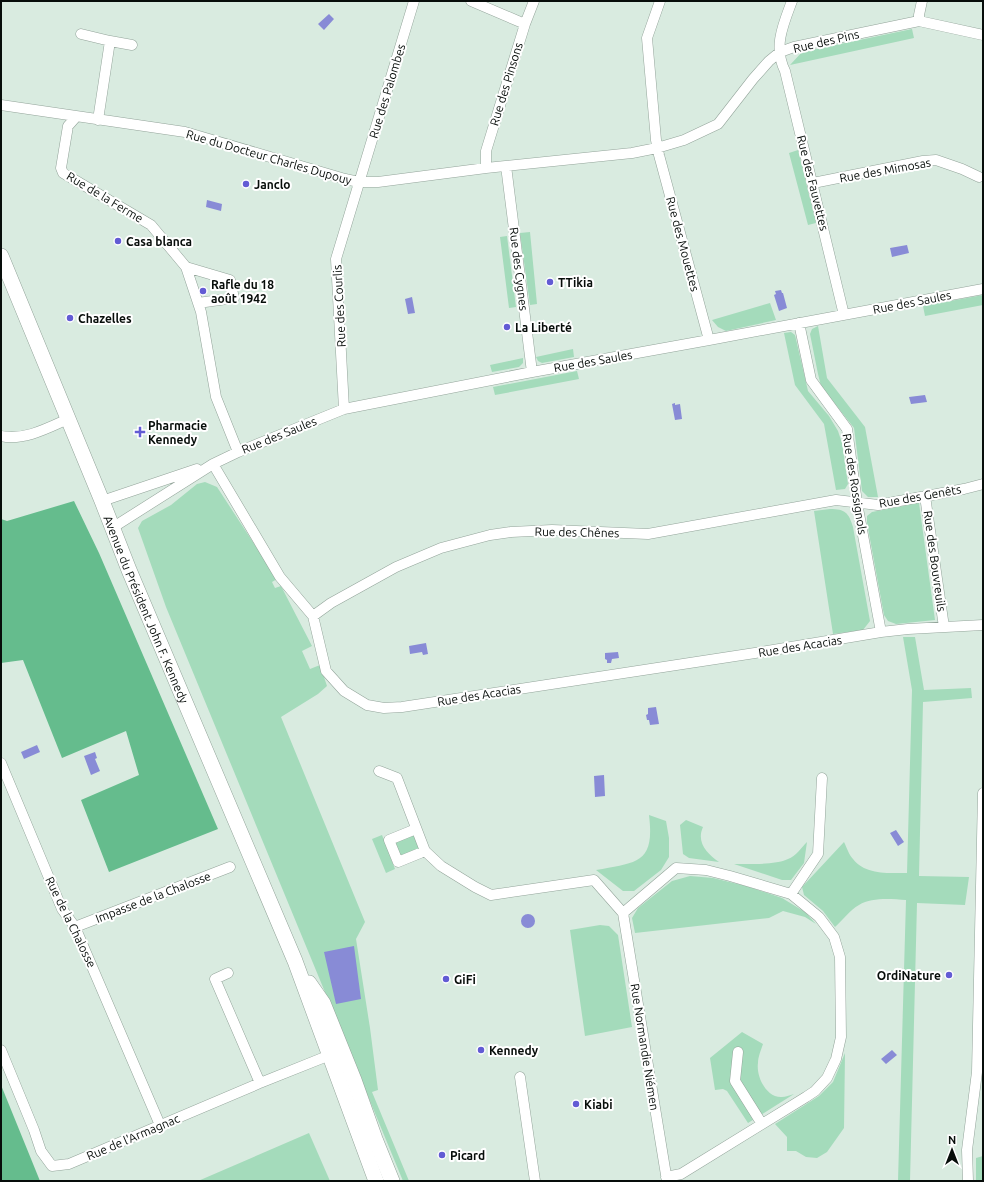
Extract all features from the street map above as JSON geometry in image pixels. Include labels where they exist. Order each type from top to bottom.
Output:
[{"type":"main road","name":"Avenue du Président John F. Kennedy","points":[[1,256],[102,501],[128,570],[295,961],[376,1181]]},
{"type":"main road","name":"Avenue du Président John F. Kennedy","points":[[295,961],[323,1003],[392,1181]]},
{"type":"main road","points":[[330,1055],[339,1042]]},
{"type":"main road","name":"Avenue du Président John F. Kennedy","points":[[330,1055],[338,1058],[362,1120],[375,1139]]},
{"type":"street","name":"Rue des Palombes","points":[[359,182],[414,1]]},
{"type":"street","points":[[471,1],[524,24]]},
{"type":"street","name":"Rue des Pinsons","points":[[486,168],[486,152],[524,24],[534,1]]},
{"type":"street","name":"Rue des Mouettes","points":[[660,1],[647,38],[657,148],[709,340]]},
{"type":"street","name":"Rue des Fauvettes","points":[[792,1],[780,33],[781,63],[785,71],[844,315]]},
{"type":"street","points":[[919,21],[922,1]]},
{"type":"street","name":"Rue des Pins","points":[[657,148],[684,140],[718,124],[753,79],[770,61],[780,52],[794,47],[919,21],[983,35]]},
{"type":"street","points":[[81,34],[132,45]]},
{"type":"street","points":[[98,120],[110,40]]},
{"type":"street","name":"Rue du Docteur Charles Dupouy","points":[[1,105],[185,132],[359,182],[378,182],[486,168],[632,153],[657,148]]},
{"type":"street","name":"Rue de la Ferme","points":[[76,117],[68,126],[61,168],[63,172],[151,225],[186,267],[201,312],[216,397],[238,452]]},
{"type":"street","name":"Rue des Mimosas","points":[[813,183],[923,161],[936,160],[962,168],[979,177]]},
{"type":"street","name":"Rue des Cygnes","points":[[506,166],[532,372]]},
{"type":"street","name":"Rue des Courlis","points":[[344,409],[336,259],[359,182]]},
{"type":"street","points":[[186,267],[230,280],[234,298],[198,303]]},
{"type":"street","name":"Rue des Saules","points":[[112,528],[213,464],[238,452],[344,409],[532,372],[983,289]]},
{"type":"street","name":"Rue des Rossignols","points":[[799,323],[810,380],[847,429],[857,503],[881,632]]},
{"type":"street","points":[[1,436],[18,437],[31,434],[68,419]]},
{"type":"street","name":"Rue des Saules","points":[[102,501],[213,464]]},
{"type":"street","name":"Rue des Acacias","points":[[213,464],[280,577],[313,616],[326,672],[344,691],[367,705],[384,708],[402,707],[747,655],[881,632],[983,625]]},
{"type":"street","name":"Rue des Genêts","points":[[857,503],[878,505],[983,484]]},
{"type":"street","name":"Rue des Bouvreuils","points":[[926,496],[944,627]]},
{"type":"street","name":"Rue des Chênes","points":[[313,616],[331,603],[396,567],[441,548],[490,536],[511,532],[552,530],[648,534],[836,500],[857,503]]},
{"type":"street","name":"Rue de la Chalosse","points":[[1,763],[62,909],[75,927],[160,1126]]},
{"type":"street","points":[[379,771],[397,778],[425,851],[441,866],[491,895],[594,880],[623,913],[676,868],[706,870],[791,894],[819,917],[834,937],[840,957],[841,1037],[836,1059],[827,1078],[815,1091],[681,1174],[666,1179]]},
{"type":"street","points":[[791,894],[818,854],[822,778]]},
{"type":"street","points":[[968,1181],[967,1150],[977,1072],[983,793]]},
{"type":"street","points":[[416,829],[389,840],[398,862],[425,851]]},
{"type":"street","name":"Impasse de la Chalosse","points":[[75,927],[230,867]]},
{"type":"street","name":"Rue Normandie Niémen","points":[[623,913],[666,1179]]},
{"type":"street","points":[[228,973],[215,979],[260,1083]]},
{"type":"street","name":"Rue de l'Armagnac","points":[[1,1050],[34,1130],[41,1151],[52,1166],[69,1164],[330,1055]]},
{"type":"street","points":[[738,1052],[735,1081],[762,1124]]},
{"type":"street","points":[[520,1077],[535,1181]]},
{"type":"green space","points":[[912,29],[914,38],[790,65],[802,52]]},
{"type":"green space","points":[[798,150],[816,223],[808,225],[789,153]]},
{"type":"green space","points":[[530,232],[537,304],[530,305],[520,233]]},
{"type":"green space","points":[[507,236],[516,307],[509,308],[500,237]]},
{"type":"green space","points":[[983,295],[983,305],[925,316],[923,306]]},
{"type":"green space","points":[[770,303],[776,320],[726,331],[718,327],[712,320]]},
{"type":"green space","points":[[818,326],[827,378],[865,427],[878,497],[868,497],[862,491],[854,428],[821,386],[810,334],[812,329]]},
{"type":"green space","points":[[791,332],[795,335],[808,391],[829,416],[838,431],[842,443],[848,484],[845,489],[836,490],[824,424],[795,385],[784,333]]},
{"type":"green space","points":[[573,349],[574,357],[542,363],[538,361],[536,357]]},
{"type":"green space","points":[[523,358],[523,363],[519,367],[492,372],[490,365]]},
{"type":"green space","points":[[577,371],[579,379],[495,395],[493,387]]},
{"type":"green space","points":[[205,482],[217,487],[277,579],[272,582],[275,588],[281,586],[312,646],[302,651],[310,669],[320,665],[327,686],[318,694],[281,717],[365,922],[356,939],[378,1090],[372,1092],[409,1181],[403,1181],[166,607],[138,528],[142,521],[171,505],[197,484]]},
{"type":"green space","points":[[74,501],[99,553],[218,829],[109,872],[81,800],[139,775],[126,731],[62,758],[23,660],[1,663],[1,519],[7,521]]},
{"type":"green space","points":[[919,503],[935,620],[896,624],[888,621],[884,615],[867,516],[872,512]]},
{"type":"green space","points":[[830,509],[843,511],[846,513],[850,518],[853,527],[870,621],[863,630],[833,634],[814,511]]},
{"type":"green space","points":[[903,637],[915,637],[924,690],[971,688],[972,698],[923,702],[919,876],[969,877],[965,905],[917,903],[910,1181],[898,1181],[906,900],[882,899],[864,902],[835,927],[823,911],[804,895],[802,887],[844,842],[852,857],[864,868],[878,872],[907,873],[912,690]]},
{"type":"green space","points":[[649,815],[666,821],[669,838],[669,857],[661,870],[634,891],[623,891],[596,870],[632,862],[640,858],[646,852],[649,843],[650,831]]},
{"type":"green space","points":[[686,820],[703,827],[701,832],[702,843],[710,855],[719,862],[689,858],[683,854],[680,825]]},
{"type":"green space","points":[[382,835],[395,869],[386,873],[372,839]]},
{"type":"green space","points":[[414,835],[419,848],[400,857],[395,841]]},
{"type":"green space","points":[[807,842],[804,863],[791,880],[782,880],[734,864],[762,864],[783,861],[794,856]]},
{"type":"green space","points":[[690,876],[713,878],[746,886],[782,898],[805,912],[816,924],[805,917],[783,911],[769,918],[635,933],[632,918],[638,908],[672,881]]},
{"type":"green space","points":[[600,925],[609,926],[618,935],[632,1027],[585,1036],[570,930]]},
{"type":"green space","points":[[742,1032],[763,1044],[758,1058],[758,1068],[760,1080],[767,1090],[776,1096],[783,1097],[794,1094],[748,1123],[727,1091],[723,1089],[715,1090],[710,1058]]},
{"type":"green space","points":[[845,1053],[844,1128],[827,1152],[817,1158],[806,1157],[796,1151],[787,1151],[787,1137],[775,1124],[819,1096],[833,1082]]},
{"type":"green space","points":[[1,1085],[40,1181],[1,1181]]},
{"type":"green space","points":[[309,1133],[330,1181],[198,1181]]},
{"type":"green space","points":[[983,1156],[983,1181],[976,1181],[976,1158]]},
{"type":"water","points":[[329,14],[334,19],[324,30],[318,24]]},
{"type":"water","points":[[207,200],[222,204],[221,211],[206,207]]},
{"type":"water","points":[[907,245],[909,253],[892,257],[890,248]]},
{"type":"water","points":[[781,290],[787,308],[779,311],[774,295],[776,294],[775,291]]},
{"type":"water","points":[[412,297],[415,313],[408,314],[405,299]]},
{"type":"water","points":[[925,395],[927,402],[911,404],[909,397]]},
{"type":"water","points":[[675,403],[675,405],[680,404],[682,419],[675,420],[672,404]]},
{"type":"water","points":[[426,643],[428,654],[423,655],[422,652],[410,654],[409,646]]},
{"type":"water","points":[[618,652],[619,658],[612,659],[611,663],[607,663],[605,653]]},
{"type":"water","points":[[656,707],[659,724],[650,725],[646,715],[648,714],[648,708]]},
{"type":"water","points":[[37,745],[40,752],[24,759],[21,752]]},
{"type":"water","points":[[95,752],[97,758],[95,759],[100,771],[91,775],[84,756]]},
{"type":"water","points":[[604,775],[605,796],[595,797],[594,776]]},
{"type":"water","points":[[896,830],[904,842],[898,846],[890,833]]},
{"type":"water","points":[[528,914],[533,916],[535,921],[533,926],[528,928],[523,926],[521,921],[523,916]]},
{"type":"water","points":[[354,946],[361,999],[336,1004],[324,952]]},
{"type":"water","points":[[892,1050],[897,1055],[886,1064],[881,1059]]},
{"type":"place","name":"Janclo","points":[[246,184]]},
{"type":"place","name":"Casa blanca","points":[[118,241]]},
{"type":"place","name":"TTikia","points":[[550,282]]},
{"type":"place","name":"Rafle du 18 août 1942","points":[[203,291]]},
{"type":"place","name":"Chazelles","points":[[70,318]]},
{"type":"place","name":"La Liberté","points":[[507,327]]},
{"type":"place","name":"Pharmacie Kennedy","points":[[140,432]]},
{"type":"place","name":"OrdiNature","points":[[949,975]]},
{"type":"place","name":"GiFi","points":[[446,979]]},
{"type":"place","name":"Kennedy","points":[[481,1050]]},
{"type":"place","name":"Kiabi","points":[[576,1104]]},
{"type":"place","name":"Picard","points":[[442,1155]]}]
